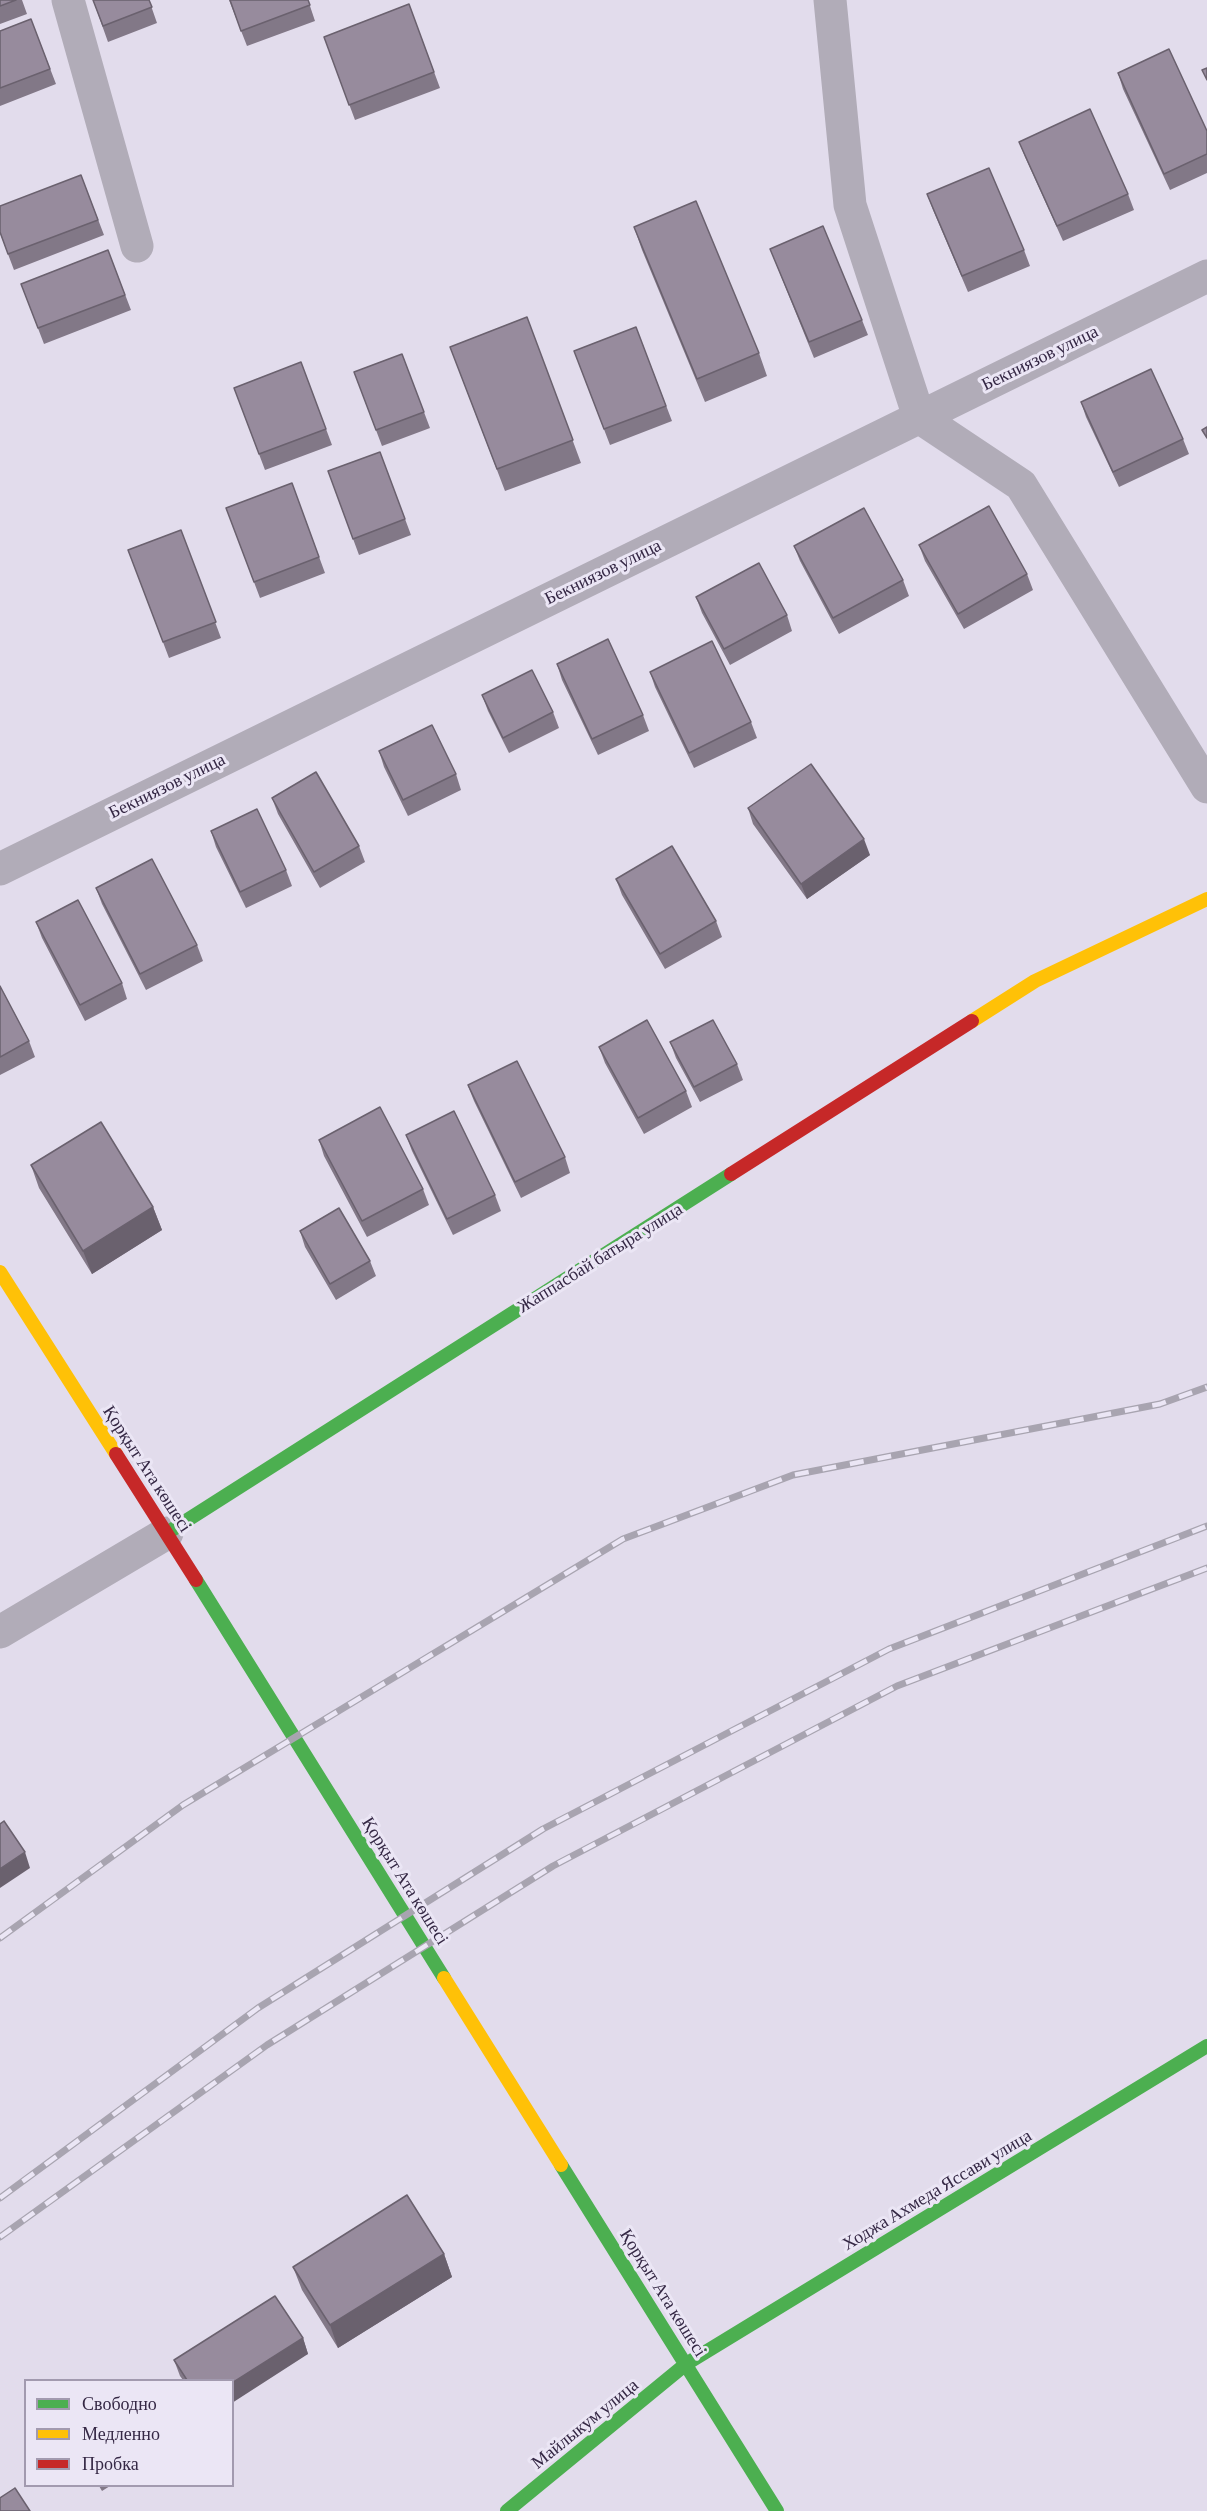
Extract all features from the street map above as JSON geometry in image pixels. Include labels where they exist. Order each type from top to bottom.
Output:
[{"type":"main road","name":"Жаппасбай батыра улица","points":[[167,1533],[1035,981],[1207,899]]},
{"type":"main road","name":"Қорқыт Ата көшесі","points":[[0,1272],[167,1533],[777,2511]]},
{"type":"main road","name":"Ходжа Ахмеда Яссави улица","points":[[686,2364],[1207,2046]]},
{"type":"main road","name":"Майлыкум улица","points":[[507,2511],[686,2364]]},
{"type":"street","points":[[68,0],[136,246]]},
{"type":"street","points":[[830,0],[850,205],[919,417],[1022,484],[1207,787]]},
{"type":"street","name":"Бекниязов улица","points":[[0,869],[1207,276]]},
{"type":"street","name":"Жаппасбай батыра улица","points":[[0,1632],[167,1533]]},
{"type":"building","points":[[0,0],[16,0],[0,6]]},
{"type":"building","points":[[93,0],[149,0],[152,7],[103,26]]},
{"type":"building","points":[[230,0],[308,0],[310,5],[241,31]]},
{"type":"building","points":[[409,4],[434,72],[349,105],[324,37]]},
{"type":"building","points":[[31,19],[50,69],[0,88],[0,31]]},
{"type":"building","points":[[1169,49],[1207,131],[1207,154],[1164,174],[1118,73]]},
{"type":"building","points":[[1207,68],[1207,80],[1202,70]]},
{"type":"building","points":[[1090,109],[1128,194],[1057,226],[1019,142]]},
{"type":"building","points":[[989,168],[1024,250],[962,276],[927,194]]},
{"type":"building","points":[[81,175],[98,220],[8,254],[0,232],[0,206]]},
{"type":"building","points":[[696,201],[759,353],[697,379],[634,227]]},
{"type":"building","points":[[823,226],[862,320],[809,342],[770,249]]},
{"type":"building","points":[[108,250],[125,295],[38,328],[21,284]]},
{"type":"building","points":[[527,317],[573,440],[497,469],[450,347]]},
{"type":"building","points":[[636,327],[666,406],[604,429],[574,351]]},
{"type":"building","points":[[402,354],[424,412],[376,430],[354,372]]},
{"type":"building","points":[[301,362],[326,429],[259,454],[234,388]]},
{"type":"building","points":[[1151,369],[1183,439],[1113,472],[1081,402]]},
{"type":"building","points":[[1207,427],[1207,438],[1202,430]]},
{"type":"building","points":[[380,452],[405,519],[353,539],[328,471]]},
{"type":"building","points":[[292,483],[319,557],[254,582],[226,508]]},
{"type":"building","points":[[989,506],[1027,574],[958,614],[919,545]]},
{"type":"building","points":[[864,508],[903,580],[833,618],[794,546]]},
{"type":"building","points":[[181,530],[216,622],[163,642],[128,550]]},
{"type":"building","points":[[759,563],[787,615],[724,649],[696,597]]},
{"type":"building","points":[[608,639],[643,715],[592,739],[557,664]]},
{"type":"building","points":[[712,641],[751,722],[689,753],[650,672]]},
{"type":"building","points":[[532,670],[553,712],[503,738],[482,695]]},
{"type":"building","points":[[432,725],[456,774],[403,800],[379,751]]},
{"type":"building","points":[[811,764],[864,839],[801,884],[748,808]]},
{"type":"building","points":[[316,772],[359,846],[314,872],[272,798]]},
{"type":"building","points":[[257,809],[286,870],[240,892],[211,831]]},
{"type":"building","points":[[672,846],[716,921],[660,954],[616,879]]},
{"type":"building","points":[[152,859],[197,945],[140,974],[96,888]]},
{"type":"building","points":[[78,900],[122,983],[80,1005],[36,922]]},
{"type":"building","points":[[0,986],[29,1041],[0,1057]]},
{"type":"building","points":[[647,1020],[686,1091],[638,1118],[599,1047]]},
{"type":"building","points":[[713,1020],[737,1064],[694,1087],[670,1042]]},
{"type":"building","points":[[517,1061],[565,1157],[515,1182],[468,1085]]},
{"type":"building","points":[[380,1107],[423,1189],[362,1221],[319,1140]]},
{"type":"building","points":[[454,1111],[495,1195],[447,1219],[406,1135]]},
{"type":"building","points":[[101,1122],[153,1207],[83,1251],[31,1165]]},
{"type":"building","points":[[339,1208],[370,1261],[330,1284],[300,1231]]},
{"type":"building","points":[[4,1821],[25,1852],[0,1869],[0,1824]]},
{"type":"building","points":[[407,2195],[444,2254],[330,2325],[293,2267]]},
{"type":"building","points":[[275,2296],[303,2338],[234,2382],[234,2379],[186,2379],[174,2360]]},
{"type":"building","points":[[15,2488],[30,2511],[0,2511],[0,2498]]},
{"type":"railway","points":[[0,1938],[183,1805],[623,1539],[793,1475],[1160,1404],[1207,1387]]},
{"type":"railway","points":[[0,2198],[258,2008],[543,1829],[889,1649],[1207,1526]]},
{"type":"railway","points":[[0,2237],[267,2045],[553,1866],[897,1686],[1207,1568]]},
{"type":"traffic: fast","points":[[167,1533],[731,1174]]},
{"type":"traffic: fast","points":[[196,1580],[444,1978]]},
{"type":"traffic: fast","points":[[507,2511],[686,2364],[1207,2046]]},
{"type":"traffic: fast","points":[[561,2165],[777,2511]]},
{"type":"traffic: slow","points":[[972,1021],[1035,981],[1207,899]]},
{"type":"traffic: slow","points":[[0,1272],[116,1454]]},
{"type":"traffic: slow","points":[[444,1978],[561,2165]]},
{"type":"traffic: jam","points":[[731,1174],[972,1021]]},
{"type":"traffic: jam","points":[[116,1454],[196,1580]]}]
